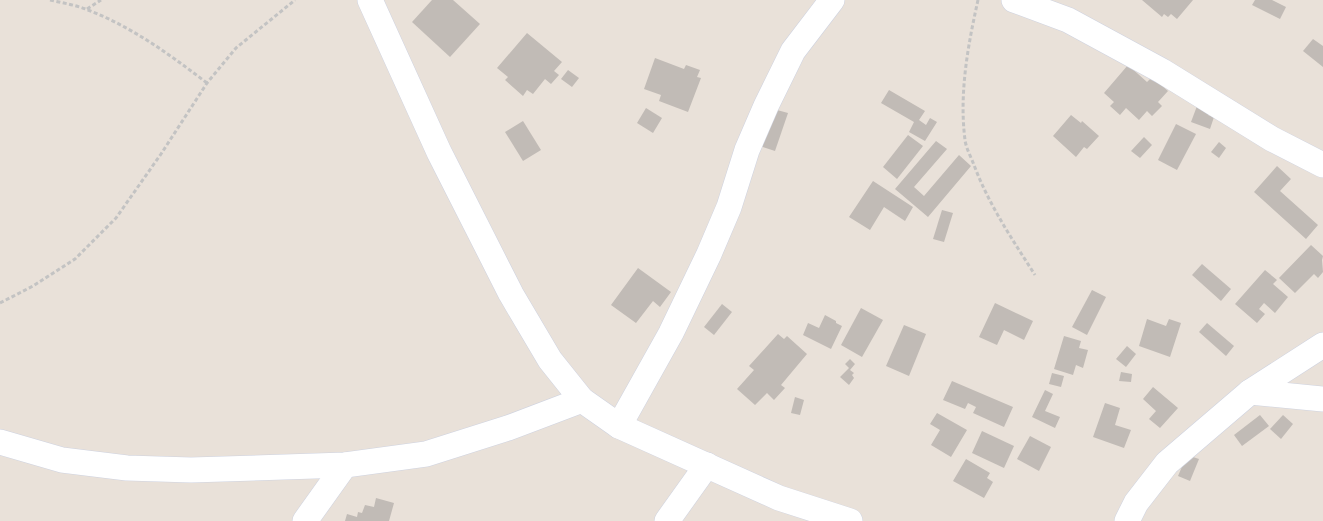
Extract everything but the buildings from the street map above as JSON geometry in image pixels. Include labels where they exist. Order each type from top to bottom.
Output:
[{"type":"street","points":[[370,0],[439,152],[511,294],[550,360],[582,400],[619,426],[779,498],[850,521]]},
{"type":"street","points":[[619,426],[671,333],[709,254],[729,208],[747,150],[793,50],[832,0]]},
{"type":"street","points":[[1014,0],[1068,20],[1162,71],[1272,139],[1323,165]]},
{"type":"street","points":[[1127,521],[1136,503],[1167,464],[1250,392],[1323,345]]},
{"type":"street","points":[[1250,392],[1323,399]]},
{"type":"street","points":[[0,442],[62,460],[126,468],[192,470],[345,465],[426,454],[508,428],[582,400]]},
{"type":"street","points":[[304,521],[345,465]]},
{"type":"street","points":[[667,521],[707,465]]},
{"type":"path","points":[[50,0],[86,9],[128,28],[164,51],[207,83]]},
{"type":"path","points":[[86,9],[101,0]]},
{"type":"path","points":[[0,303],[33,286],[75,258],[116,218],[161,154],[207,83],[236,48],[295,0]]},
{"type":"path","points":[[978,0],[969,38],[963,94],[965,142],[980,182],[995,213],[1035,275]]}]
